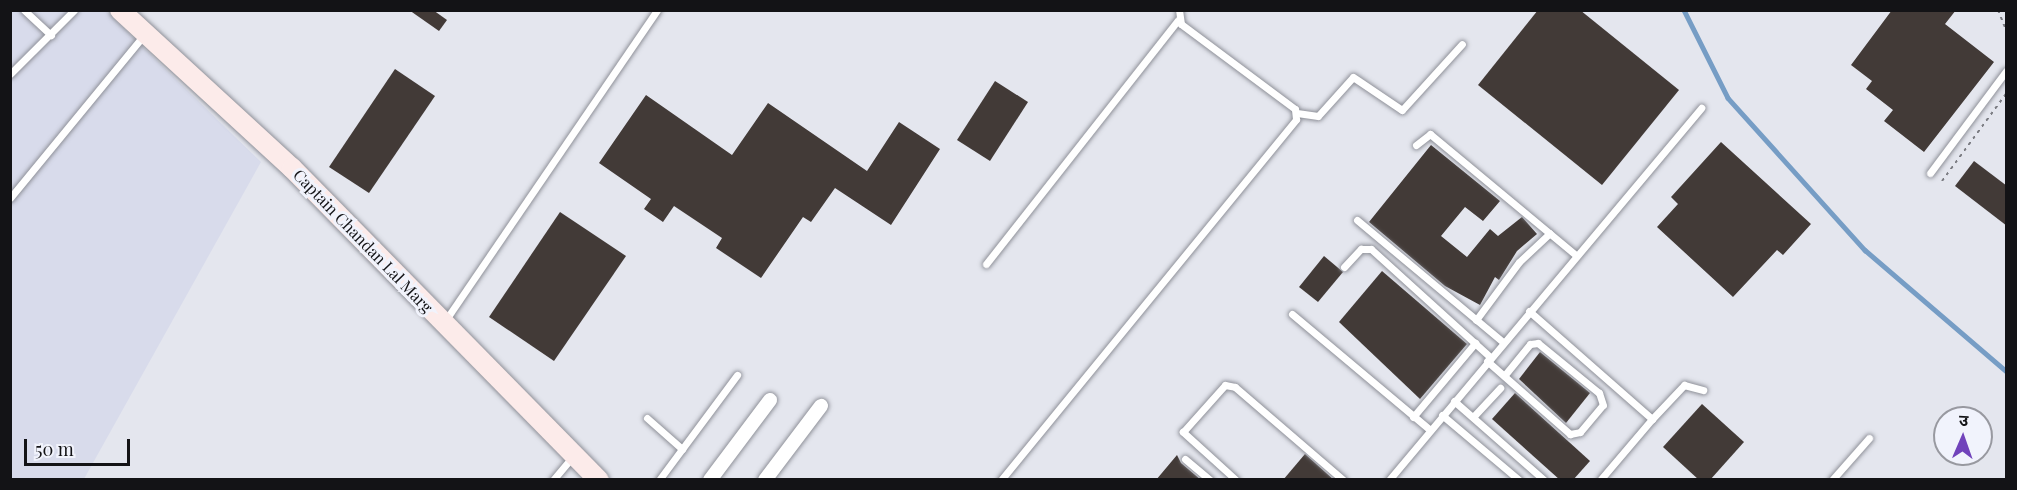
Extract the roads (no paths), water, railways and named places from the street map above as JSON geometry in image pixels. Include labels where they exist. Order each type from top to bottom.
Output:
[{"type":"street","name":"Captain Chandan Lal Marg","points":[[120,10],[144,35],[292,168],[599,480]]},
{"type":"street","points":[[710,480],[770,400]]},
{"type":"street","points":[[765,480],[821,406]]},
{"type":"lane","points":[[24,10],[51,35]]},
{"type":"lane","points":[[10,74],[74,10]]},
{"type":"lane","points":[[444,323],[657,10]]},
{"type":"lane","points":[[986,264],[1178,20],[1179,10]]},
{"type":"lane","points":[[1178,20],[1297,113],[1318,116],[1353,77],[1402,110],[1462,44]]},
{"type":"lane","points":[[10,198],[144,35]]},
{"type":"lane","points":[[1930,173],[2006,71]]},
{"type":"lane","points":[[1389,480],[1701,108]]},
{"type":"lane","points":[[1001,480],[1292,126],[1297,113]]},
{"type":"lane","points":[[1416,145],[1430,134],[1576,255]]},
{"type":"lane","points":[[1357,220],[1503,342]]},
{"type":"lane","points":[[1476,320],[1519,262],[1550,233]]},
{"type":"lane","points":[[1344,267],[1361,249],[1371,249],[1475,343],[1504,376],[1575,435],[1603,405],[1599,393],[1534,342],[1504,376]]},
{"type":"lane","points":[[1529,311],[1652,419]]},
{"type":"lane","points":[[1292,314],[1430,430]]},
{"type":"lane","points":[[1413,417],[1475,343]]},
{"type":"lane","points":[[659,480],[737,375]]},
{"type":"lane","points":[[1236,480],[1183,432],[1225,385],[1235,387],[1343,480]]},
{"type":"lane","points":[[1600,480],[1684,385],[1703,390]]},
{"type":"lane","points":[[1473,417],[1500,388]]},
{"type":"lane","points":[[1454,401],[1544,480]]},
{"type":"lane","points":[[1442,415],[1519,480]]},
{"type":"lane","points":[[647,418],[682,449]]},
{"type":"lane","points":[[1832,480],[1869,438]]},
{"type":"lane","points":[[553,480],[574,455]]},
{"type":"lane","points":[[1185,459],[1210,480]]},
{"type":"waterway","points":[[1684,10],[1728,98],[1865,250],[2006,371]]}]
